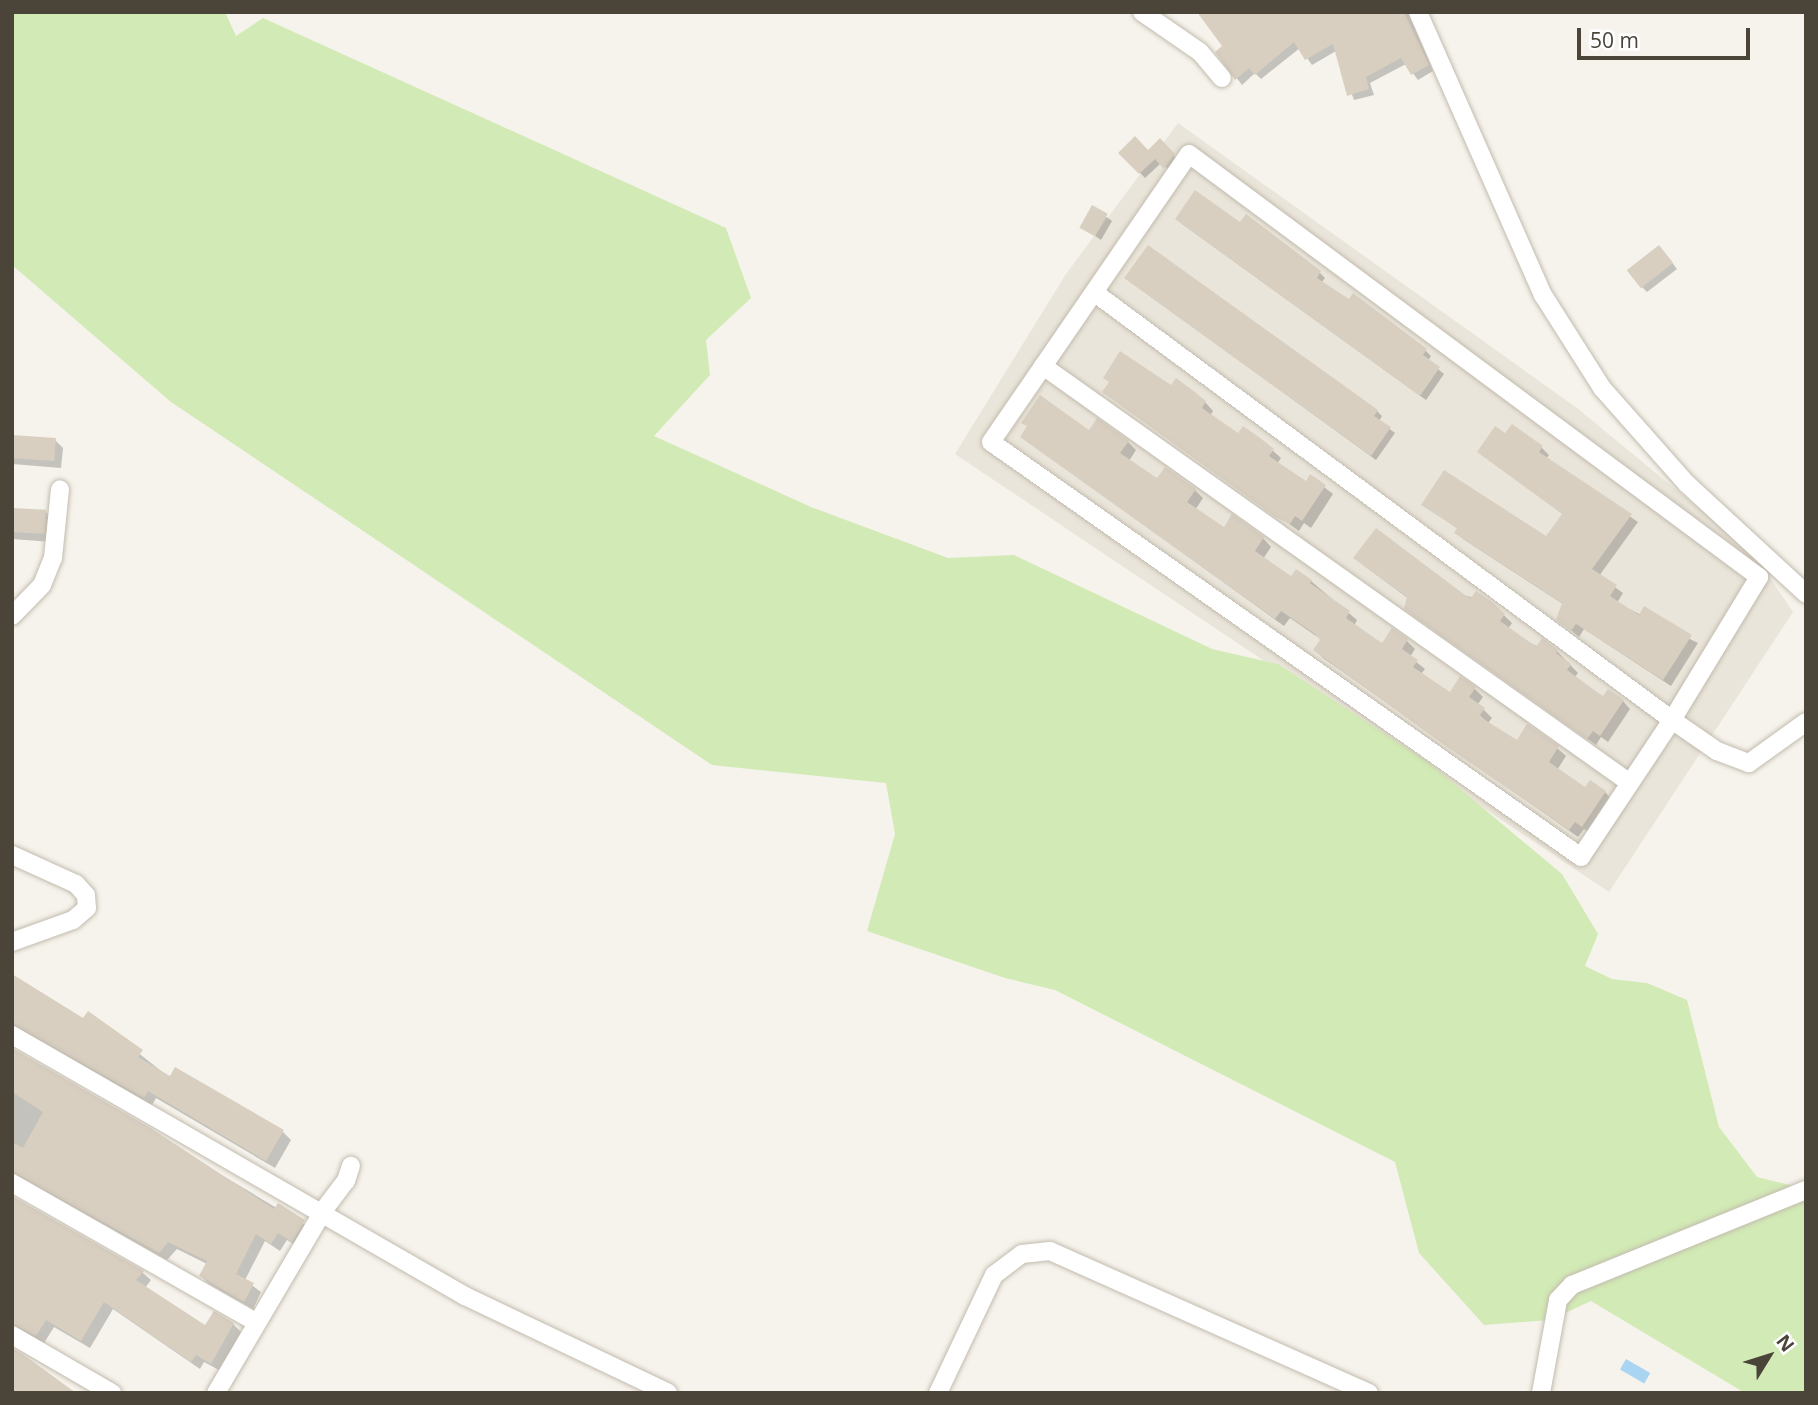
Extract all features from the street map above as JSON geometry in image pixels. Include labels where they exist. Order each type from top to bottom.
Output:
[{"type":"street","points":[[1142,12],[1199,52],[1222,78]]},
{"type":"street","points":[[1418,12],[1544,295],[1602,388],[1687,484],[1806,594]]},
{"type":"street","points":[[1189,154],[1759,577],[1672,720],[1581,856],[991,442],[1043,366],[1189,154]]},
{"type":"street","points":[[1095,293],[1717,751],[1749,763],[1806,722]]},
{"type":"street","points":[[1043,366],[1630,783]]},
{"type":"street","points":[[12,616],[42,585],[53,558],[60,489]]},
{"type":"street","points":[[12,855],[76,884],[86,895],[87,908],[73,920],[12,942]]},
{"type":"street","points":[[12,1035],[323,1211],[464,1296],[668,1393]]},
{"type":"street","points":[[216,1393],[323,1211],[346,1181],[351,1166]]},
{"type":"street","points":[[12,1183],[256,1322]]},
{"type":"street","points":[[1541,1393],[1558,1300],[1572,1285],[1806,1189]]},
{"type":"street","points":[[938,1393],[994,1275],[1022,1254],[1050,1251],[1369,1393]]},
{"type":"street","points":[[12,1335],[112,1393]]},
{"type":"shaded area","points":[[1178,123],[1577,408],[1754,554],[1793,612],[1609,892],[955,454],[1066,274]]},
{"type":"green space","points":[[12,12],[225,12],[236,36],[263,18],[726,228],[751,298],[706,340],[710,375],[654,436],[811,507],[948,558],[1014,555],[1212,649],[1278,664],[1428,762],[1562,874],[1598,934],[1585,966],[1612,979],[1647,983],[1687,1000],[1719,1127],[1757,1177],[1806,1189],[1806,1393],[1745,1393],[1591,1301],[1550,1320],[1484,1325],[1419,1253],[1395,1162],[1055,990],[1005,978],[867,931],[895,834],[886,783],[712,765],[171,402],[12,265]]},
{"type":"water","points":[[1626,1359],[1650,1373],[1644,1383],[1620,1369]]},
{"type":"building","points":[[1197,12],[1404,12],[1429,65],[1411,75],[1401,58],[1366,77],[1369,89],[1347,96],[1333,44],[1305,60],[1294,42],[1255,75],[1249,68],[1235,80],[1215,52],[1222,46]]},
{"type":"building","points":[[1135,136],[1148,150],[1160,138],[1175,154],[1164,169],[1155,159],[1139,174],[1118,153]]},
{"type":"building","points":[[1195,190],[1240,222],[1246,214],[1321,271],[1317,278],[1349,299],[1353,293],[1427,349],[1423,355],[1440,367],[1420,396],[1175,219]]},
{"type":"building","points":[[1092,205],[1108,214],[1095,236],[1079,228]]},
{"type":"building","points":[[1148,245],[1378,410],[1374,416],[1391,427],[1371,456],[1124,278]]},
{"type":"building","points":[[1659,245],[1673,263],[1641,288],[1627,270]]},
{"type":"building","points":[[1120,351],[1171,385],[1176,378],[1206,401],[1202,408],[1238,433],[1243,426],[1274,449],[1269,456],[1306,481],[1310,474],[1326,485],[1302,521],[1295,516],[1290,524],[1277,518],[1102,392],[1109,382],[1103,378]]},
{"type":"building","points":[[1040,395],[1089,430],[1097,418],[1129,441],[1120,453],[1157,478],[1165,467],[1196,489],[1187,502],[1224,527],[1232,514],[1264,537],[1255,551],[1291,576],[1296,569],[1312,580],[1310,583],[1350,611],[1346,618],[1382,643],[1392,628],[1408,639],[1402,649],[1418,660],[1413,667],[1432,680],[1450,692],[1460,676],[1476,687],[1469,697],[1485,708],[1480,715],[1485,720],[1517,740],[1527,724],[1559,746],[1549,762],[1585,787],[1590,780],[1606,791],[1582,827],[1575,822],[1569,830],[1447,747],[1313,650],[1320,640],[1315,634],[1281,611],[1275,619],[1020,437],[1027,426],[1021,423]]},
{"type":"building","points":[[1512,424],[1543,446],[1539,452],[1632,514],[1592,569],[1617,585],[1610,596],[1639,615],[1644,606],[1692,635],[1663,680],[1576,624],[1571,631],[1556,620],[1562,603],[1454,533],[1457,528],[1421,505],[1444,470],[1546,536],[1562,514],[1477,452],[1495,426],[1505,433]]},
{"type":"building","points":[[12,435],[56,438],[54,461],[12,458]]},
{"type":"building","points":[[12,508],[46,510],[45,534],[12,532]]},
{"type":"building","points":[[1376,528],[1465,595],[1471,598],[1476,591],[1492,602],[1505,614],[1500,621],[1531,643],[1537,646],[1542,638],[1571,664],[1567,670],[1597,692],[1603,696],[1608,689],[1624,700],[1600,736],[1593,731],[1587,739],[1404,609],[1407,597],[1353,558]]},
{"type":"building","points":[[12,974],[83,1018],[88,1011],[143,1050],[138,1057],[170,1076],[175,1067],[284,1130],[266,1161],[148,1091],[144,1098],[12,1024]]},
{"type":"building","points":[[12,1048],[149,1127],[274,1209],[278,1203],[305,1220],[292,1242],[278,1233],[271,1244],[256,1234],[236,1274],[254,1283],[244,1302],[199,1276],[207,1261],[168,1242],[159,1253],[12,1172],[12,1142],[23,1148],[43,1112],[12,1092]]},
{"type":"building","points":[[12,1196],[144,1271],[136,1280],[205,1325],[214,1311],[234,1323],[211,1364],[196,1355],[191,1362],[104,1302],[81,1341],[46,1320],[36,1336],[12,1324]]},
{"type":"building","points":[[12,1348],[24,1355],[76,1393],[12,1393]]}]
